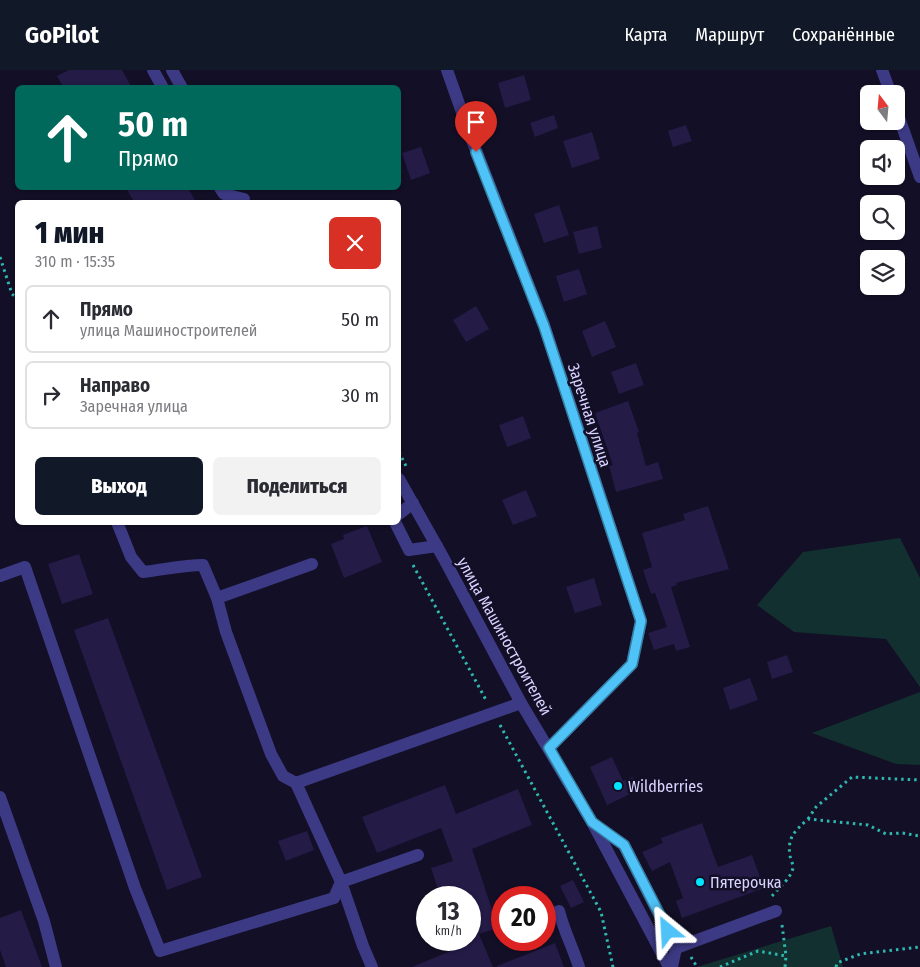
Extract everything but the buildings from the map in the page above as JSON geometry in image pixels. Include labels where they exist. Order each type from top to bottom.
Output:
[{"type":"street","points":[[153,70],[161,85]]},
{"type":"street","points":[[172,70],[180,85]]},
{"type":"street","name":"Заречная улица","points":[[447,70],[470,135],[544,326],[641,621],[632,664],[549,748]]},
{"type":"street","points":[[882,70],[888,85]]},
{"type":"street","points":[[903,130],[920,177]]},
{"type":"street","points":[[221,190],[224,194],[242,200]]},
{"type":"street","name":"улица Машиностроителей","points":[[401,483],[522,703],[592,822],[671,967]]},
{"type":"street","points":[[401,512],[412,503]]},
{"type":"street","points":[[118,525],[131,557],[143,572],[185,565],[203,565],[217,598],[226,632],[271,754],[283,776],[296,784],[341,882],[372,967]]},
{"type":"street","points":[[396,525],[409,550],[437,546]]},
{"type":"street","points":[[217,598],[312,564]]},
{"type":"street","points":[[0,576],[25,567],[135,888],[160,951],[334,898],[341,882],[418,855]]},
{"type":"street","points":[[296,784],[522,703]]},
{"type":"street","points":[[0,797],[44,921],[56,967]]},
{"type":"street","points":[[592,822],[624,845],[676,948],[671,967]]},
{"type":"street","points":[[676,948],[776,911]]},
{"type":"street","points":[[556,913],[559,912],[562,924],[572,944],[578,967]]},
{"type":"path","points":[[0,257],[12,294],[15,296]]},
{"type":"path","points":[[409,557],[601,912],[613,967]]},
{"type":"path","points":[[785,967],[786,956],[783,929],[771,897],[791,875],[793,866],[789,840],[796,829],[808,819],[816,806],[852,777],[920,780]]},
{"type":"path","points":[[808,819],[868,825],[886,834],[902,833],[920,836]]},
{"type":"path","points":[[836,967],[836,963],[860,954],[920,948]]},
{"type":"path","points":[[720,967],[758,951],[786,956]]},
{"type":"green space","points":[[900,538],[920,578],[920,687],[886,639],[794,632],[757,605],[803,552]]},
{"type":"green space","points":[[920,692],[920,765],[896,764],[812,733]]},
{"type":"green space","points":[[831,926],[843,967],[697,967]]},
{"type":"place","name":"Wildberries","points":[[618,786]]},
{"type":"place","name":"Пятерочка","points":[[700,882]]},
{"type":"route","points":[[476,152],[544,326],[641,621],[632,664],[549,748],[592,822],[624,845],[668,931]]}]
